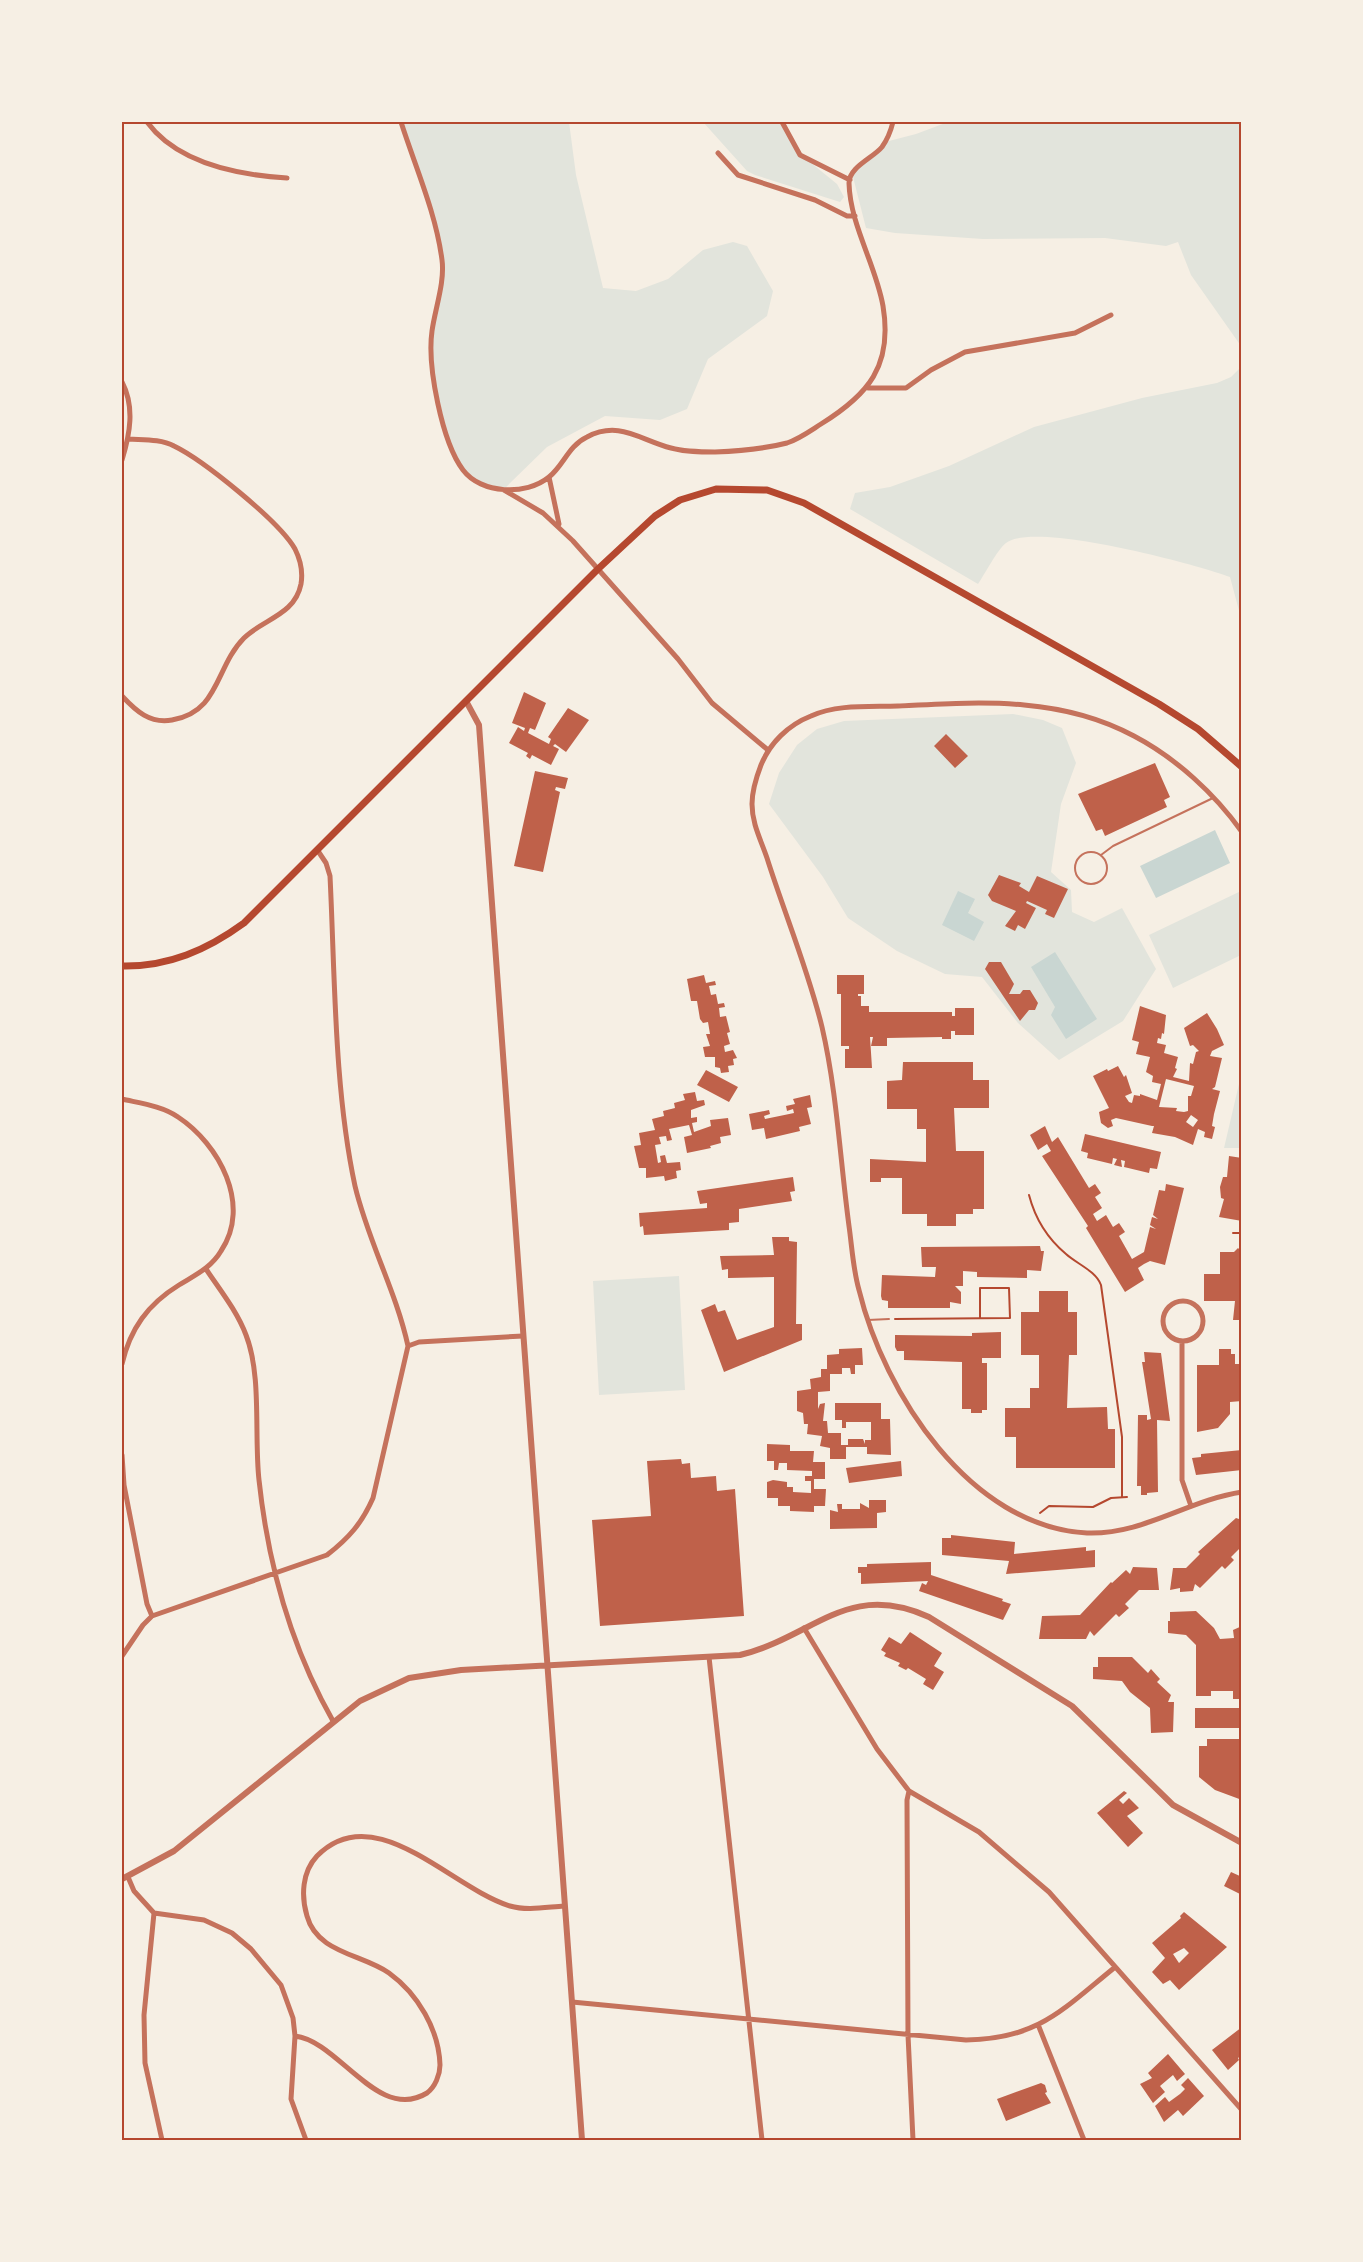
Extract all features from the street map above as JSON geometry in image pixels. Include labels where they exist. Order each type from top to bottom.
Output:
[{"type":"main road","points":[[122,966],[170,961],[207,948],[244,923],[598,569],[655,516],[680,500],[707,491],[734,488],[784,495],[804,503],[1159,704],[1198,729],[1242,767]]},
{"type":"street","points":[[147,122],[154,132],[185,154],[230,171],[287,178]]},
{"type":"street","points":[[400,122],[429,207],[442,259],[430,359],[434,386],[454,457],[470,478],[523,500],[559,525],[678,659],[712,703],[768,750]]},
{"type":"street","points":[[782,122],[801,155],[850,180]]},
{"type":"street","points":[[503,490],[535,484],[549,477],[576,444],[606,430],[629,431],[668,447],[690,452],[726,452],[791,442],[851,406],[868,388],[880,360],[884,324],[878,288],[855,216],[850,180],[852,173],[881,148],[893,122]]},
{"type":"street","points":[[718,153],[738,175],[815,200],[847,216],[855,216]]},
{"type":"street","points":[[868,388],[906,388],[931,370],[965,352],[1075,333],[1111,315]]},
{"type":"street","points":[[122,382],[130,410],[129,439],[122,460]]},
{"type":"street","points":[[122,696],[136,711],[150,719],[166,721],[184,718],[197,712],[211,696],[229,657],[244,638],[286,612],[296,599],[301,576],[301,567],[294,548],[231,485],[173,445],[129,439]]},
{"type":"street","points":[[549,477],[559,525]]},
{"type":"street","points":[[466,701],[479,725],[582,2140]]},
{"type":"street","points":[[1242,832],[1213,797],[1179,767],[1136,737],[1072,711],[1036,704],[971,703],[835,709],[813,714],[794,724],[768,750],[753,789],[753,817],[759,838],[807,970],[822,1026],[837,1105],[856,1276],[867,1320],[880,1352],[906,1401],[931,1436],[975,1486],[1000,1505],[1041,1524],[1089,1533],[1132,1528],[1191,1506],[1242,1492]]},
{"type":"street","points":[[122,1656],[142,1625],[152,1616],[327,1555],[350,1538],[363,1520],[373,1498],[408,1346],[400,1309],[364,1218],[355,1186],[347,1134],[339,1044],[330,876],[318,850]]},
{"type":"street","points":[[122,1099],[177,1116],[215,1153],[226,1176],[233,1203],[232,1227],[222,1251],[206,1269],[160,1298],[140,1318],[127,1343],[122,1364]]},
{"type":"street","points":[[206,1269],[236,1313],[247,1336],[253,1367],[259,1479],[274,1574],[295,1643],[333,1721]]},
{"type":"street","points":[[1181,1301],[1198,1308],[1203,1320],[1199,1332],[1182,1341],[1170,1336],[1163,1325],[1169,1306],[1181,1301]]},
{"type":"street","points":[[408,1346],[419,1342],[523,1336]]},
{"type":"street","points":[[1182,1341],[1182,1480],[1191,1506]]},
{"type":"street","points":[[122,1455],[124,1485],[147,1604],[152,1616]]},
{"type":"street","points":[[306,2140],[291,2098],[295,2036],[293,2018],[281,1985],[250,1949],[232,1934],[204,1920],[154,1912],[125,1878],[174,1851],[360,1701],[409,1678],[430,1673],[740,1655],[765,1649],[838,1611],[857,1605],[895,1605],[929,1617],[1072,1706],[1173,1805],[1242,1843]]},
{"type":"street","points":[[804,1628],[877,1749],[909,1791],[980,1832],[1049,1892],[1242,2110]]},
{"type":"street","points":[[710,1657],[747,2018],[762,2140]]},
{"type":"street","points":[[909,1791],[907,1800],[908,2035],[913,2140]]},
{"type":"street","points":[[295,2036],[309,2038],[325,2047],[362,2081],[391,2097],[403,2100],[416,2098],[430,2091],[440,2071],[437,2044],[428,2018],[411,1995],[389,1974],[336,1950],[321,1938],[309,1922],[303,1901],[304,1881],[311,1862],[329,1844],[354,1836],[383,1838],[433,1863],[467,1887],[512,1906],[564,1906]]},
{"type":"street","points":[[154,1912],[144,2014],[145,2063],[162,2140]]},
{"type":"street","points":[[572,2002],[908,2035],[988,2040],[1039,2027],[1053,2019],[1114,1968]]},
{"type":"street","points":[[1039,2027],[1084,2140]]},
{"type":"lane","points":[[1101,855],[1107,864],[1103,879],[1089,884],[1080,879],[1076,869],[1078,859],[1088,853],[1101,855],[1113,846],[1213,797]]},
{"type":"lane","points":[[867,1320],[889,1319]]},
{"type":"path","points":[[1029,1195],[1045,1232],[1065,1254],[1097,1278],[1101,1285],[1122,1437],[1122,1496]]},
{"type":"path","points":[[1233,1233],[1242,1233]]},
{"type":"path","points":[[889,1319],[1010,1318],[1009,1288],[980,1288],[980,1318]]},
{"type":"path","points":[[1038,1517],[1049,1506],[1093,1507],[1122,1496],[1127,1497]]},
{"type":"shaded area","points":[[401,122],[569,122],[576,175],[603,288],[636,291],[668,279],[703,250],[733,242],[747,246],[773,291],[767,316],[708,359],[687,409],[660,420],[605,416],[547,447],[503,490],[470,478],[450,447],[430,359],[443,266],[429,207]]},
{"type":"shaded area","points":[[703,122],[782,122],[805,158],[837,184],[844,197],[840,202],[747,171]]},
{"type":"shaded area","points":[[948,122],[1241,122],[1241,346],[1191,275],[1178,242],[1166,246],[1105,238],[983,239],[895,233],[866,228],[852,173],[885,142]]},
{"type":"shaded area","points":[[1241,367],[1241,618],[1230,577],[1151,555],[1080,541],[1048,537],[1022,538],[1006,543],[978,584],[850,509],[855,493],[890,487],[949,466],[1034,427],[1142,398],[1217,383],[1231,377]]},
{"type":"shaded area","points":[[1013,714],[1043,720],[1062,728],[1076,763],[1061,804],[1051,872],[1071,890],[1072,912],[1094,922],[1122,908],[1156,969],[1123,1021],[1059,1060],[1018,1023],[982,977],[945,974],[897,951],[848,918],[823,877],[769,804],[779,773],[797,745],[817,729],[844,721]]},
{"type":"shaded area","points":[[1215,830],[1230,863],[1156,898],[1140,866]]},
{"type":"shaded area","points":[[958,891],[975,899],[968,913],[984,922],[974,941],[942,925]]},
{"type":"shaded area","points":[[1241,891],[1241,955],[1173,988],[1149,935]]},
{"type":"shaded area","points":[[1055,952],[1097,1019],[1066,1039],[1051,1015],[1055,1007],[1031,967]]},
{"type":"shaded area","points":[[1239,1084],[1242,1089],[1241,1148],[1224,1148]]},
{"type":"shaded area","points":[[679,1276],[685,1390],[599,1395],[593,1281]]},
{"type":"building","points":[[524,692],[546,703],[535,730],[530,728],[528,733],[549,744],[551,739],[548,737],[568,708],[589,720],[566,752],[555,744],[553,746],[559,749],[551,765],[532,755],[530,759],[526,756],[528,753],[509,743],[518,727],[524,731],[525,728],[512,723]]},
{"type":"building","points":[[946,734],[968,756],[955,768],[934,746]]},
{"type":"building","points":[[1155,763],[1170,797],[1164,800],[1167,807],[1105,836],[1102,829],[1096,831],[1078,794]]},
{"type":"building","points":[[535,771],[568,778],[565,789],[556,787],[555,790],[560,792],[543,872],[514,866]]},
{"type":"building","points":[[999,875],[1021,883],[1019,886],[1029,892],[1037,876],[1068,889],[1054,918],[1045,914],[1047,910],[1027,901],[1026,903],[1036,908],[1025,929],[1018,925],[1015,931],[1005,926],[1016,911],[992,901],[988,895]]},
{"type":"building","points":[[989,962],[1001,962],[1014,984],[1009,994],[1020,994],[1023,990],[1030,990],[1038,1003],[1035,1010],[1029,1010],[1020,1021],[985,969]]},
{"type":"building","points":[[704,975],[706,983],[715,981],[716,985],[709,986],[711,995],[716,994],[718,1004],[724,1003],[725,1007],[719,1008],[720,1017],[726,1016],[730,1032],[727,1033],[730,1044],[724,1046],[725,1052],[733,1050],[737,1058],[733,1059],[734,1065],[728,1066],[729,1072],[721,1073],[720,1068],[715,1067],[715,1057],[705,1057],[703,1047],[710,1046],[706,1034],[710,1034],[708,1022],[703,1023],[700,1019],[697,1001],[691,1001],[687,979]]},
{"type":"building","points":[[837,975],[864,975],[864,994],[858,994],[858,996],[861,996],[861,1006],[869,1006],[869,1012],[952,1012],[952,1016],[955,1016],[955,1008],[974,1008],[974,1035],[955,1035],[955,1031],[951,1031],[951,1039],[942,1039],[942,1037],[887,1038],[887,1046],[871,1046],[873,1037],[870,1037],[872,1068],[845,1068],[845,1049],[849,1049],[849,1046],[841,1046],[841,994],[837,994]]},
{"type":"building","points":[[1140,1006],[1166,1015],[1164,1034],[1162,1033],[1161,1039],[1158,1038],[1157,1043],[1166,1045],[1164,1053],[1178,1057],[1175,1068],[1177,1069],[1173,1077],[1189,1081],[1190,1063],[1193,1064],[1196,1052],[1199,1051],[1193,1045],[1190,1046],[1184,1028],[1207,1013],[1224,1045],[1212,1051],[1210,1056],[1222,1058],[1215,1087],[1212,1089],[1220,1091],[1212,1126],[1215,1127],[1212,1139],[1204,1137],[1205,1132],[1198,1129],[1193,1145],[1175,1137],[1152,1133],[1154,1126],[1116,1118],[1111,1120],[1113,1126],[1108,1128],[1101,1123],[1099,1112],[1109,1108],[1093,1076],[1107,1069],[1108,1071],[1118,1066],[1124,1077],[1126,1075],[1132,1093],[1125,1096],[1129,1102],[1132,1103],[1134,1095],[1140,1096],[1140,1094],[1157,1100],[1161,1084],[1152,1082],[1153,1076],[1146,1072],[1150,1057],[1136,1054],[1139,1042],[1132,1040]],"holes":[[[1166,1079],[1194,1086],[1191,1096],[1188,1096],[1188,1111],[1159,1107]],[[1191,1115],[1198,1120],[1193,1127],[1186,1122]]]},
{"type":"building","points":[[903,1062],[973,1062],[973,1080],[989,1080],[989,1108],[954,1108],[956,1151],[984,1151],[984,1209],[973,1209],[973,1214],[956,1214],[956,1226],[927,1226],[927,1214],[902,1214],[902,1178],[881,1178],[881,1182],[870,1182],[870,1159],[926,1162],[926,1129],[917,1129],[917,1109],[887,1109],[887,1081],[902,1080]]},
{"type":"building","points":[[706,1070],[738,1087],[729,1102],[697,1085]]},
{"type":"building","points":[[695,1092],[697,1101],[704,1100],[705,1105],[691,1110],[691,1118],[697,1117],[697,1122],[692,1123],[694,1132],[711,1126],[710,1120],[728,1118],[731,1135],[720,1137],[721,1143],[710,1146],[711,1148],[687,1153],[684,1137],[692,1135],[689,1125],[669,1129],[672,1140],[667,1141],[666,1136],[659,1137],[661,1144],[655,1145],[658,1163],[661,1162],[660,1156],[665,1155],[667,1163],[680,1162],[681,1170],[676,1171],[677,1178],[665,1181],[664,1176],[646,1178],[646,1168],[639,1168],[634,1146],[641,1145],[639,1133],[655,1130],[652,1119],[664,1116],[663,1111],[675,1108],[674,1103],[685,1100],[683,1094]]},
{"type":"building","points":[[810,1095],[812,1107],[807,1108],[811,1124],[799,1127],[800,1131],[766,1139],[764,1128],[752,1130],[749,1114],[769,1110],[770,1114],[764,1116],[765,1119],[794,1113],[793,1109],[787,1111],[786,1106],[795,1104],[793,1099]]},
{"type":"building","points":[[1045,1126],[1052,1142],[1058,1137],[1089,1188],[1095,1184],[1101,1193],[1095,1197],[1102,1208],[1093,1214],[1097,1221],[1106,1215],[1113,1227],[1119,1223],[1125,1232],[1119,1236],[1132,1259],[1144,1252],[1150,1227],[1156,1229],[1150,1225],[1152,1217],[1158,1219],[1153,1215],[1159,1190],[1165,1191],[1166,1184],[1184,1188],[1165,1265],[1150,1261],[1138,1268],[1144,1280],[1125,1292],[1086,1228],[1088,1226],[1042,1156],[1051,1151],[1047,1144],[1038,1150],[1030,1135]]},
{"type":"building","points":[[1085,1134],[1161,1152],[1157,1169],[1150,1168],[1149,1173],[1124,1167],[1125,1161],[1121,1160],[1122,1167],[1114,1165],[1117,1159],[1113,1158],[1112,1164],[1087,1158],[1088,1153],[1081,1151]]},
{"type":"building","points":[[1229,1156],[1242,1158],[1242,1221],[1219,1217],[1224,1199],[1221,1198],[1220,1187],[1223,1177],[1227,1177]]},
{"type":"building","points":[[793,1177],[795,1191],[790,1192],[792,1201],[739,1209],[739,1222],[729,1223],[729,1230],[644,1235],[643,1226],[640,1227],[639,1213],[707,1208],[707,1203],[700,1204],[697,1191]]},
{"type":"building","points":[[772,1237],[789,1237],[789,1241],[797,1242],[796,1324],[802,1324],[802,1340],[724,1372],[701,1310],[715,1304],[718,1312],[725,1310],[737,1340],[774,1327],[774,1277],[728,1278],[728,1269],[722,1270],[720,1256],[774,1255]]},
{"type":"building","points":[[1040,1246],[1041,1251],[1044,1251],[1041,1271],[1027,1270],[1027,1278],[977,1277],[977,1272],[963,1271],[963,1286],[955,1286],[961,1292],[961,1304],[950,1302],[950,1308],[888,1308],[888,1301],[882,1300],[882,1275],[935,1277],[936,1267],[922,1267],[921,1247]]},
{"type":"building","points":[[1238,1248],[1242,1252],[1242,1320],[1233,1320],[1235,1301],[1204,1301],[1204,1274],[1220,1274],[1220,1252],[1234,1252]]},
{"type":"building","points":[[1039,1291],[1068,1291],[1068,1312],[1077,1312],[1077,1355],[1069,1355],[1067,1408],[1107,1407],[1108,1429],[1115,1429],[1115,1468],[1016,1468],[1016,1437],[1005,1437],[1005,1408],[1030,1408],[1030,1388],[1039,1388],[1039,1355],[1021,1355],[1021,1312],[1039,1312]]},
{"type":"building","points":[[1001,1332],[1001,1358],[982,1358],[982,1363],[987,1363],[987,1410],[982,1410],[982,1413],[971,1413],[971,1409],[962,1409],[962,1362],[904,1360],[904,1351],[897,1351],[895,1347],[895,1335],[972,1336],[972,1333]]},
{"type":"building","points":[[862,1348],[863,1365],[855,1365],[855,1374],[851,1374],[850,1368],[842,1368],[842,1374],[830,1374],[830,1391],[818,1392],[818,1409],[820,1404],[825,1403],[823,1421],[827,1421],[828,1433],[841,1433],[841,1445],[848,1445],[848,1439],[863,1439],[865,1444],[865,1440],[871,1440],[871,1422],[846,1422],[846,1428],[842,1428],[842,1420],[835,1420],[835,1403],[881,1403],[881,1419],[890,1419],[891,1455],[867,1454],[867,1447],[846,1447],[846,1459],[830,1459],[830,1448],[820,1446],[822,1436],[807,1434],[808,1424],[804,1424],[803,1413],[797,1411],[797,1391],[811,1389],[810,1379],[821,1377],[821,1369],[827,1369],[827,1355],[839,1354],[839,1349]]},
{"type":"building","points":[[1219,1349],[1231,1349],[1231,1354],[1235,1354],[1235,1364],[1242,1364],[1242,1401],[1230,1402],[1230,1414],[1218,1428],[1197,1432],[1197,1365],[1219,1365]]},
{"type":"building","points":[[1144,1352],[1161,1353],[1170,1421],[1157,1420],[1158,1492],[1141,1495],[1141,1486],[1137,1486],[1138,1415],[1147,1415],[1147,1420],[1151,1419],[1142,1362],[1145,1362]]},
{"type":"building","points":[[767,1444],[790,1445],[790,1451],[814,1451],[813,1462],[825,1462],[825,1479],[814,1479],[814,1489],[826,1489],[825,1506],[814,1506],[814,1512],[790,1511],[790,1506],[778,1506],[778,1498],[767,1498],[767,1482],[773,1480],[787,1482],[787,1487],[793,1487],[793,1492],[811,1493],[811,1481],[805,1481],[805,1476],[812,1476],[812,1471],[787,1470],[787,1463],[779,1463],[778,1470],[774,1470],[774,1461],[767,1461]]},
{"type":"building","points":[[1242,1450],[1242,1470],[1196,1475],[1192,1458],[1201,1457],[1201,1454]]},
{"type":"building","points":[[681,1459],[682,1464],[690,1463],[691,1478],[716,1476],[717,1491],[735,1489],[744,1616],[600,1626],[592,1520],[651,1516],[647,1461]]},
{"type":"building","points":[[901,1461],[902,1476],[849,1483],[846,1468]]},
{"type":"building","points":[[869,1500],[886,1500],[886,1512],[877,1513],[877,1528],[830,1529],[830,1510],[838,1512],[837,1504],[842,1504],[842,1509],[860,1509],[860,1503],[869,1508]]},
{"type":"building","points":[[1236,1518],[1242,1520],[1242,1546],[1231,1557],[1234,1560],[1225,1569],[1222,1566],[1200,1588],[1195,1584],[1193,1591],[1180,1592],[1180,1588],[1170,1590],[1173,1568],[1186,1568],[1200,1554],[1198,1552]]},
{"type":"building","points":[[951,1535],[1015,1542],[1014,1554],[1086,1547],[1086,1551],[1095,1550],[1095,1567],[1006,1574],[1009,1561],[942,1555],[942,1538],[951,1538]]},
{"type":"building","points":[[931,1562],[931,1575],[1003,1599],[1002,1601],[1011,1604],[1003,1620],[919,1591],[922,1583],[926,1585],[928,1581],[861,1584],[861,1573],[858,1573],[858,1567],[867,1567],[867,1564]]},
{"type":"building","points":[[1133,1567],[1157,1568],[1159,1590],[1139,1590],[1125,1604],[1129,1608],[1119,1617],[1116,1614],[1094,1636],[1090,1631],[1086,1639],[1039,1639],[1042,1616],[1080,1615],[1111,1582],[1126,1570],[1130,1574]]},
{"type":"building","points":[[1196,1611],[1214,1628],[1220,1639],[1234,1638],[1233,1630],[1242,1626],[1242,1699],[1233,1699],[1233,1691],[1211,1691],[1211,1696],[1196,1696],[1196,1645],[1186,1635],[1168,1633],[1168,1621],[1170,1621],[1170,1612]]},
{"type":"building","points":[[910,1632],[942,1653],[934,1666],[944,1672],[933,1690],[923,1684],[926,1679],[908,1668],[906,1670],[898,1666],[900,1663],[884,1656],[886,1653],[881,1650],[889,1637],[901,1644]]},
{"type":"building","points":[[1098,1657],[1132,1657],[1148,1673],[1151,1669],[1160,1679],[1157,1682],[1171,1695],[1168,1702],[1174,1702],[1173,1732],[1151,1733],[1150,1708],[1130,1692],[1122,1681],[1093,1679],[1093,1667],[1098,1667]]},
{"type":"building","points":[[1195,1708],[1242,1708],[1242,1728],[1195,1728]]},
{"type":"building","points":[[1207,1739],[1242,1739],[1242,1800],[1215,1790],[1199,1777],[1199,1746],[1207,1746]]},
{"type":"building","points":[[1124,1791],[1127,1793],[1119,1800],[1123,1804],[1129,1798],[1139,1808],[1127,1816],[1143,1833],[1128,1847],[1097,1813]]},
{"type":"building","points":[[1231,1872],[1242,1877],[1242,1895],[1224,1886]]},
{"type":"building","points":[[1184,1912],[1227,1947],[1179,1990],[1170,1980],[1163,1984],[1152,1972],[1165,1958],[1152,1943],[1181,1918]],"holes":[[[1184,1948],[1189,1953],[1179,1963],[1173,1954]]]},
{"type":"building","points":[[1242,2027],[1242,2055],[1228,2070],[1212,2050]]},
{"type":"building","points":[[1168,2054],[1185,2074],[1177,2081],[1173,2075],[1160,2086],[1165,2092],[1153,2103],[1140,2084],[1152,2078],[1148,2073]]},
{"type":"building","points":[[1188,2078],[1204,2096],[1183,2116],[1178,2110],[1164,2122],[1155,2106],[1165,2097],[1169,2102],[1180,2094],[1185,2089],[1181,2085]]},
{"type":"building","points":[[1041,2083],[1045,2085],[1047,2092],[1045,2093],[1051,2103],[1006,2121],[997,2099]]}]
